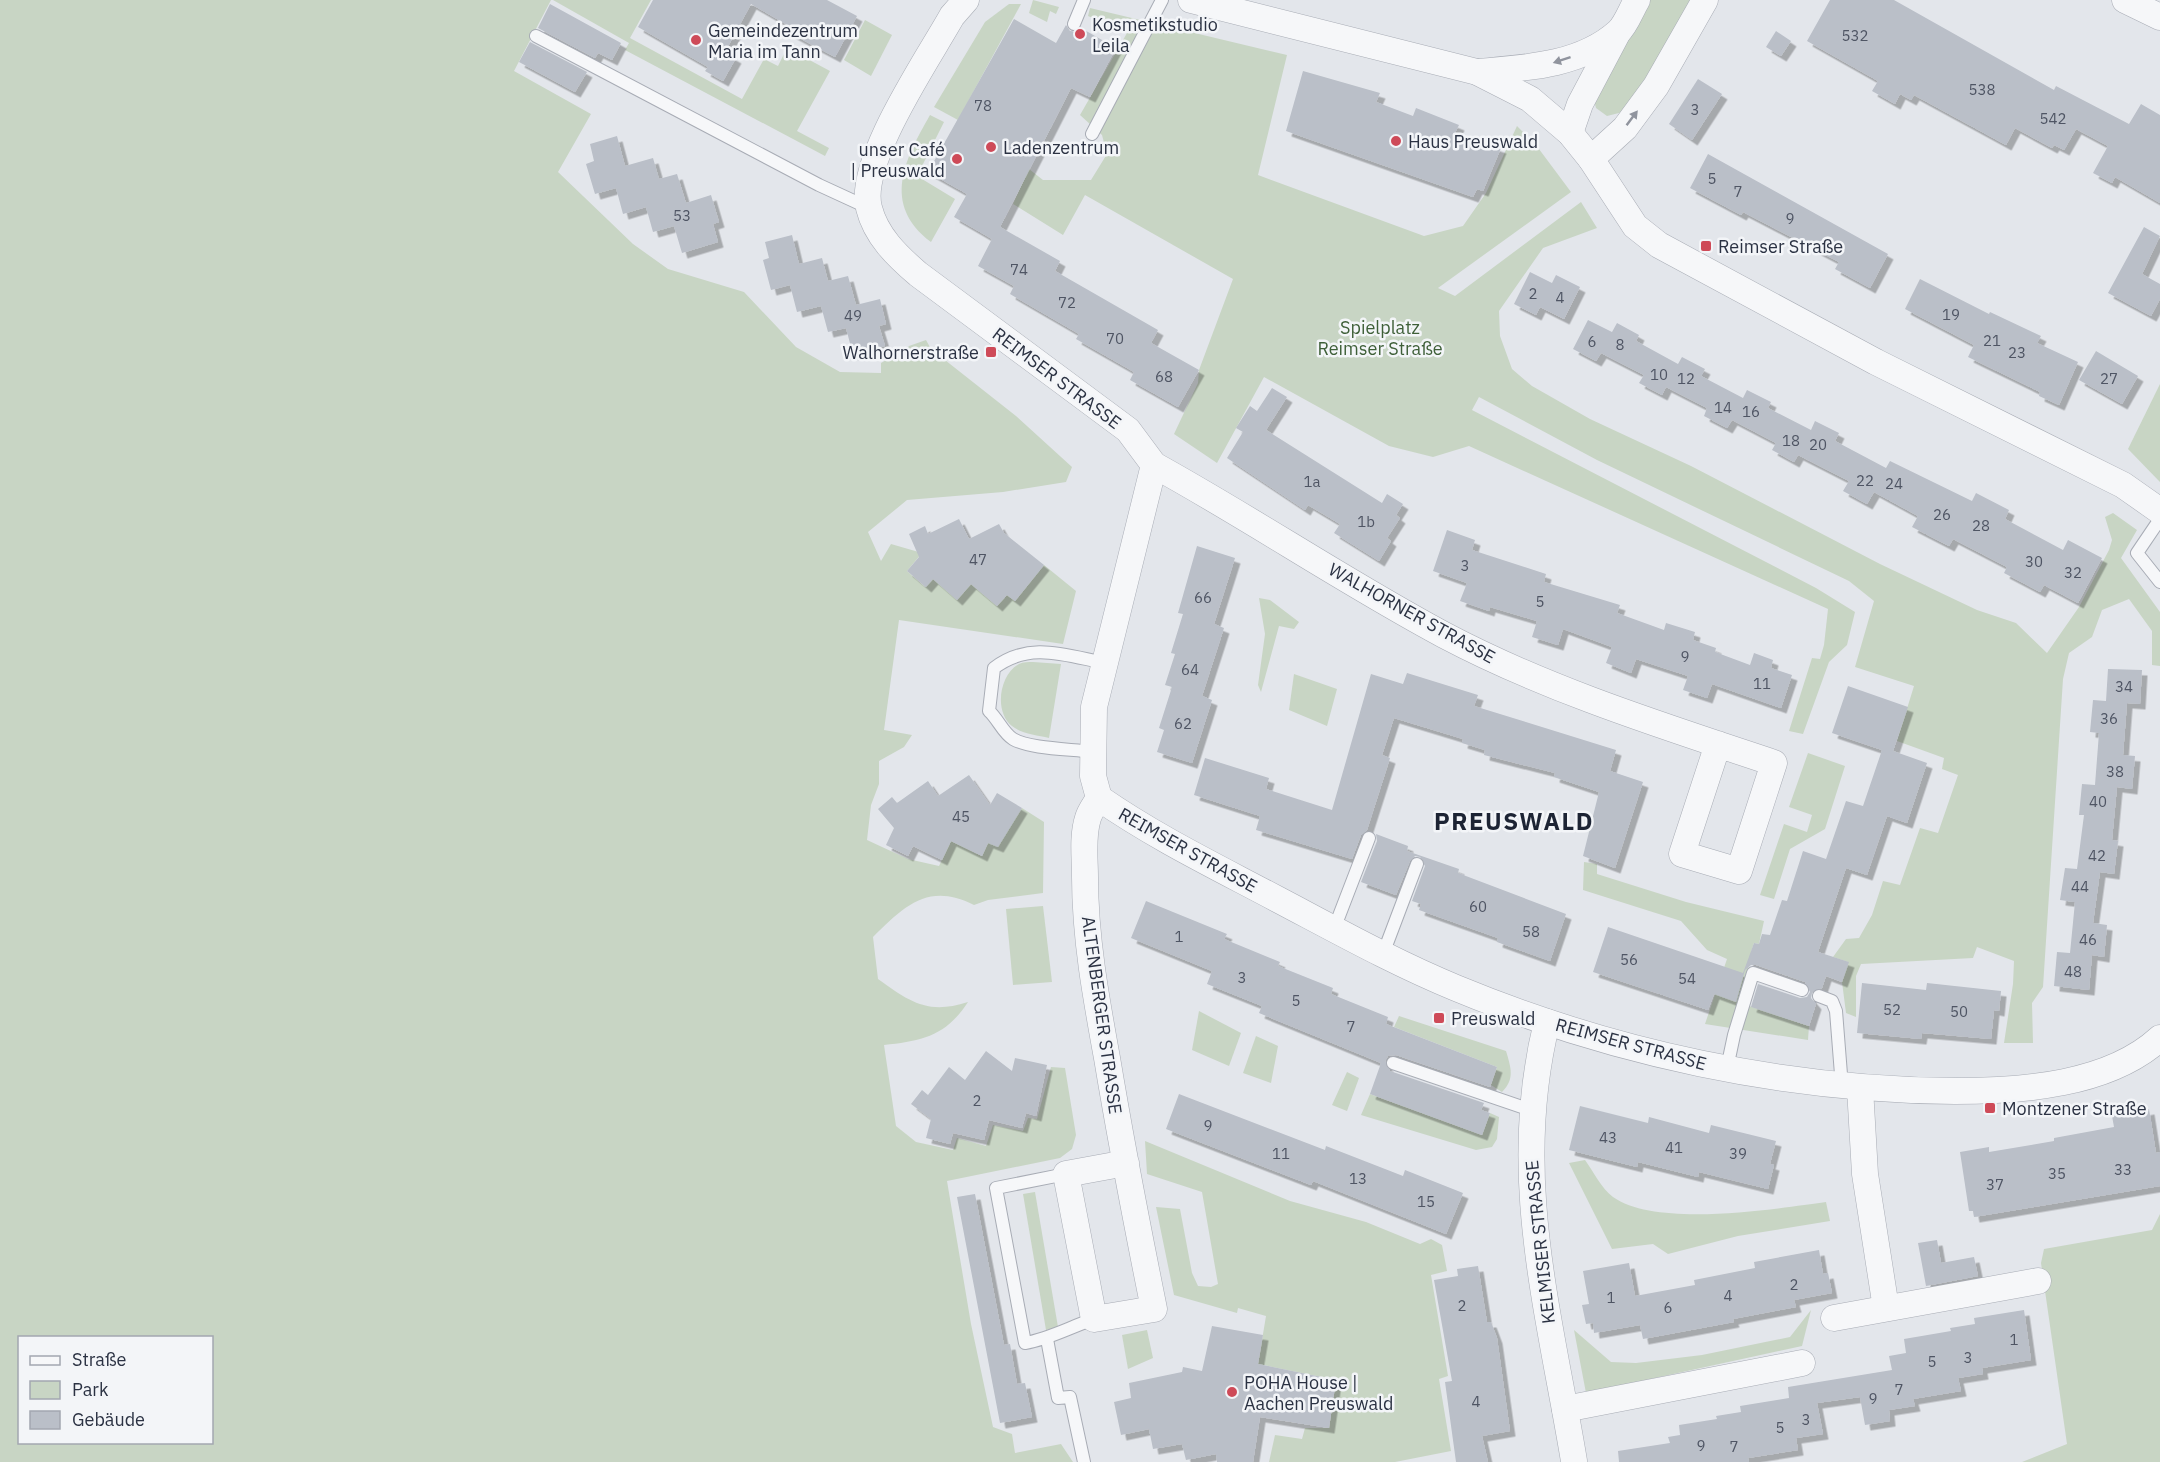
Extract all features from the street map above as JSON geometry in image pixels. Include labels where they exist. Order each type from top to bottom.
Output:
[{"type":"street","name":"REIMSER STRASSE","points":[[966,0],[952,16],[872,163],[868,189],[869,208],[882,237],[896,254],[918,274],[1128,430],[1154,465],[1094,707],[1093,776],[1099,798],[1166,841],[1383,954],[1454,987],[1547,1022],[1634,1047],[1727,1068],[1851,1088],[1990,1091],[2049,1085],[2120,1066],[2160,1038]]},
{"type":"street","points":[[1191,0],[1263,9],[1477,72],[1530,99],[1570,133],[1591,159],[1635,226],[1659,245],[1876,362],[2123,485],[2160,512]]},
{"type":"street","points":[[1570,133],[1580,104],[1637,0]]},
{"type":"street","points":[[1591,159],[1624,128],[1656,86],[1705,0]]},
{"type":"street","points":[[2125,0],[2160,17]]},
{"type":"street","points":[[1477,72],[1550,64],[1567,59],[1619,32]]},
{"type":"street","name":"WALHORNER STRASSE","points":[[1154,465],[1444,635],[1529,674],[1774,763],[1739,871],[1682,854],[1718,744]]},
{"type":"street","name":"ALTENBERGER STRASSE","points":[[1094,1319],[1154,1309],[1093,981],[1085,896],[1085,835],[1088,818],[1099,798]]},
{"type":"street","name":"KELMISER STRASSE","points":[[1547,1022],[1536,1066],[1531,1110],[1530,1166],[1538,1254],[1572,1462]]},
{"type":"street","points":[[1851,1088],[1886,1308]]},
{"type":"street","points":[[1094,1319],[1065,1174],[1126,1162]]},
{"type":"street","points":[[1834,1318],[2038,1281]]},
{"type":"street","points":[[1565,1409],[1802,1363]]},
{"type":"lane","points":[[1074,24],[1084,0]]},
{"type":"lane","points":[[1092,134],[1162,0]]},
{"type":"lane","points":[[536,36],[811,181],[869,208]]},
{"type":"lane","points":[[2160,519],[2137,553],[2160,582]]},
{"type":"lane","points":[[1092,752],[1024,743],[1012,739],[999,719],[989,711],[994,668],[1019,654],[1039,651],[1105,663]]},
{"type":"lane","points":[[1334,929],[1369,838]]},
{"type":"lane","points":[[1383,954],[1417,864]]},
{"type":"lane","points":[[1727,1068],[1734,1035],[1753,973],[1802,990]]},
{"type":"lane","points":[[1819,996],[1832,1001],[1836,1011],[1851,1088]]},
{"type":"lane","points":[[1393,1063],[1531,1110]]},
{"type":"lane","points":[[1065,1174],[996,1188],[1024,1343],[1047,1339],[1063,1329],[1094,1319]]},
{"type":"lane","points":[[1047,1339],[1058,1398],[1070,1397],[1084,1462]]},
{"type":"green space","points":[[0,0],[551,0],[514,71],[591,114],[558,172],[633,244],[668,269],[744,292],[796,347],[840,372],[881,373],[881,363],[888,359],[900,358],[909,346],[926,340],[931,349],[1016,416],[1072,467],[1066,482],[1003,492],[907,500],[868,532],[881,561],[891,544],[922,553],[907,571],[925,587],[933,579],[957,600],[971,584],[997,606],[1007,595],[1015,601],[1044,565],[1076,591],[1063,644],[899,620],[884,730],[912,735],[904,747],[879,761],[879,784],[871,805],[867,840],[908,859],[939,866],[951,841],[982,856],[988,843],[1022,808],[1044,822],[1043,893],[988,900],[974,905],[958,898],[944,896],[919,900],[896,915],[873,937],[878,979],[889,987],[910,1000],[930,1006],[954,1006],[968,1002],[951,1022],[932,1035],[884,1045],[896,1126],[916,1142],[953,1150],[957,1138],[986,1146],[993,1125],[1023,1131],[1028,1118],[1037,1119],[1051,1067],[1065,1068],[1076,1135],[1072,1149],[1060,1158],[947,1181],[971,1324],[993,1427],[1012,1434],[1015,1453],[1061,1444],[1073,1462],[0,1462]]},
{"type":"green space","points":[[553,0],[651,0],[630,38],[742,99],[764,59],[778,66],[787,48],[830,71],[797,131],[829,148],[825,156],[625,50],[629,43]]},
{"type":"green space","points":[[1033,0],[1059,7],[1056,14],[1050,11],[1047,22],[1029,13]]},
{"type":"green space","points":[[1649,0],[1695,0],[1633,102],[1619,113],[1607,116],[1596,108],[1593,96]]},
{"type":"green space","points":[[1009,4],[1021,4],[958,120],[934,107],[985,22]]},
{"type":"green space","name":"Spielplatz Reimser Straße","points":[[1090,8],[1287,55],[1258,175],[1424,236],[1463,226],[1486,193],[1517,126],[1536,145],[1571,192],[1438,288],[1455,296],[1581,202],[1597,228],[1543,248],[1499,311],[1500,336],[1512,369],[1532,386],[1590,419],[1691,466],[1880,564],[1977,610],[2016,623],[2047,653],[2079,607],[2109,550],[2112,540],[2105,517],[2113,513],[2137,530],[2121,558],[2160,612],[2160,666],[2152,665],[2152,631],[2129,599],[2102,610],[2092,637],[2069,653],[2063,679],[2043,987],[2032,1003],[2033,1043],[2004,1043],[2014,961],[1977,947],[1973,958],[1861,964],[1856,976],[1856,1017],[1846,1013],[1842,982],[1848,962],[1833,957],[1846,939],[1859,938],[1872,915],[1883,881],[1900,885],[1920,828],[1938,833],[1958,775],[1942,769],[1944,758],[1897,741],[1914,686],[1855,667],[1874,601],[1849,581],[1597,460],[1479,397],[1472,410],[1816,588],[1855,612],[1847,645],[1829,662],[1803,734],[1789,731],[1812,658],[1820,659],[1828,609],[1469,446],[1433,457],[1389,446],[1264,377],[1217,463],[1174,434],[1198,383],[1199,370],[1233,279],[1085,195],[1063,235],[1013,204],[1029,169],[1043,180],[1091,180],[1107,154],[1102,135],[1080,115],[1127,33],[1088,16]]},
{"type":"green space","points":[[865,20],[892,35],[871,76],[844,60]]},
{"type":"green space","points":[[930,115],[944,122],[917,176],[955,199],[931,242],[916,227],[906,212],[902,197],[902,181],[906,164]]},
{"type":"green space","points":[[2160,384],[2160,482],[2128,449]]},
{"type":"green space","points":[[1259,598],[1270,600],[1299,622],[1294,629],[1279,626],[1261,692],[1258,685],[1265,634]]},
{"type":"green space","points":[[1024,662],[1061,664],[1049,738],[1016,729],[1006,720],[1001,703],[1003,685],[1012,669]]},
{"type":"green space","points":[[1294,674],[1337,689],[1327,726],[1289,710]]},
{"type":"green space","points":[[1808,753],[1845,766],[1825,829],[1790,849],[1774,899],[1760,895],[1784,824],[1807,832],[1812,815],[1789,807]]},
{"type":"green space","points":[[1584,862],[1597,864],[1597,874],[1686,902],[1764,921],[1759,944],[1754,943],[1751,952],[1753,953],[1737,1002],[1809,1026],[1808,1040],[1705,1024],[1727,959],[1707,950],[1681,921],[1583,890]]},
{"type":"green space","points":[[1043,906],[1052,982],[1013,985],[1006,909]]},
{"type":"green space","points":[[1199,1011],[1241,1033],[1229,1066],[1192,1050]]},
{"type":"green space","points":[[1399,1016],[1506,1051],[1511,1073],[1506,1087],[1502,1092],[1491,1085],[1497,1067],[1394,1027]]},
{"type":"green space","points":[[1256,1036],[1278,1046],[1271,1083],[1243,1073]]},
{"type":"green space","points":[[1347,1072],[1359,1078],[1347,1111],[1332,1105]]},
{"type":"green space","points":[[1370,1094],[1482,1135],[1490,1113],[1499,1117],[1497,1139],[1492,1147],[1476,1150],[1361,1115]]},
{"type":"green space","points":[[1145,1141],[1290,1201],[1366,1222],[1420,1244],[1431,1239],[1442,1245],[1447,1271],[1431,1275],[1448,1376],[1439,1379],[1451,1451],[1395,1462],[1269,1462],[1275,1435],[1302,1439],[1305,1428],[1329,1428],[1336,1380],[1258,1364],[1266,1316],[1238,1308],[1237,1313],[1174,1295],[1156,1207],[1180,1209],[1192,1273],[1198,1286],[1211,1287],[1218,1284],[1202,1192],[1147,1174]]},
{"type":"green space","points":[[1585,1160],[1609,1194],[1633,1206],[1658,1212],[1716,1214],[1826,1202],[1830,1221],[1738,1236],[1668,1254],[1653,1244],[1612,1249],[1569,1163]]},
{"type":"green space","points":[[1035,1192],[1058,1327],[1046,1330],[1023,1194]]},
{"type":"green space","points":[[2160,1214],[2160,1462],[2022,1462],[2067,1444],[2041,1263],[2044,1249],[2152,1230]]},
{"type":"green space","points":[[1811,1310],[1802,1346],[1586,1393],[1574,1330],[1611,1362],[1636,1363],[1702,1355],[1790,1337]]},
{"type":"green space","points":[[1147,1330],[1153,1358],[1128,1369],[1122,1335]]},
{"type":"building","name":"Gemeindezentrum Maria im Tann","points":[[653,0],[827,0],[857,16],[835,57],[786,31],[789,26],[751,4],[725,52],[736,58],[723,81],[705,71],[708,67],[638,27]]},
{"type":"building","points":[[1830,0],[1894,0],[2054,90],[2056,86],[2129,124],[2141,104],[2160,115],[2160,203],[2115,177],[2112,183],[2093,173],[2108,146],[2076,129],[2064,150],[2054,145],[2052,148],[2015,128],[2006,145],[1914,95],[1911,100],[1900,94],[1895,104],[1872,91],[1878,81],[1807,41]]},
{"type":"building","points":[[550,4],[621,43],[612,60],[598,53],[595,58],[538,28]]},
{"type":"building","name":"Ladenzentrum","points":[[1014,19],[1056,43],[1066,25],[1070,31],[1076,32],[1081,28],[1116,48],[1090,97],[1071,88],[1000,227],[1060,261],[1055,271],[1158,330],[1151,343],[1199,370],[1178,407],[1130,380],[1134,372],[1076,339],[1079,334],[1010,294],[1014,286],[978,266],[992,239],[954,217],[967,194],[928,172]]},
{"type":"building","points":[[1776,31],[1791,41],[1781,56],[1766,47]]},
{"type":"building","points":[[530,42],[587,72],[575,92],[519,62]]},
{"type":"building","name":"Haus Preuswald","points":[[1303,71],[1380,93],[1376,102],[1413,116],[1416,108],[1459,125],[1455,133],[1501,148],[1483,191],[1477,189],[1473,197],[1286,131]]},
{"type":"building","points":[[1698,79],[1722,94],[1692,140],[1669,124]]},
{"type":"building","points":[[617,136],[625,166],[653,158],[659,179],[677,174],[686,203],[711,195],[719,222],[713,224],[718,242],[682,253],[674,226],[653,232],[646,207],[623,214],[616,188],[595,194],[586,164],[594,161],[590,144]]},
{"type":"building","points":[[1708,154],[1888,254],[1870,288],[1835,269],[1839,262],[1743,212],[1741,215],[1690,188]]},
{"type":"building","points":[[2144,227],[2160,236],[2142,274],[2160,284],[2160,299],[2151,316],[2108,293]]},
{"type":"building","points":[[792,235],[799,264],[822,258],[828,281],[848,276],[856,305],[880,299],[886,324],[879,326],[885,346],[853,355],[846,328],[828,332],[821,306],[797,312],[790,285],[771,290],[763,260],[769,258],[765,242]]},
{"type":"building","points":[[1530,272],[1552,283],[1556,275],[1580,287],[1564,319],[1540,307],[1536,315],[1514,304]]},
{"type":"building","points":[[1920,279],[1989,314],[1990,312],[2041,336],[2037,343],[2078,362],[2059,405],[2039,396],[2040,392],[1968,357],[1974,345],[1905,309]]},
{"type":"building","points":[[1588,320],[1612,332],[1617,323],[1639,335],[1636,341],[1678,364],[1682,357],[1705,369],[1701,376],[1743,398],[1747,390],[1771,402],[1768,408],[1811,430],[1815,421],[1839,433],[1835,441],[1886,468],[1890,461],[1972,501],[1976,493],[2009,510],[2005,519],[2063,550],[2068,540],[2102,558],[2078,603],[2044,585],[2040,592],[2004,573],[2007,567],[1953,539],[1949,546],[1912,527],[1918,516],[1874,492],[1867,504],[1843,491],[1849,481],[1798,455],[1794,462],[1772,450],[1776,443],[1732,420],[1727,428],[1704,416],[1707,408],[1666,387],[1662,395],[1639,383],[1644,375],[1601,353],[1596,361],[1573,349]]},
{"type":"building","points":[[2096,351],[2138,376],[2122,404],[2079,380]]},
{"type":"building","points":[[1272,388],[1287,397],[1266,430],[1382,503],[1387,494],[1403,504],[1396,515],[1400,518],[1387,538],[1391,541],[1379,561],[1334,533],[1340,524],[1308,505],[1305,510],[1227,458],[1243,432],[1236,428],[1250,406],[1257,411]]},
{"type":"building","points":[[959,519],[969,539],[999,524],[1004,533],[1044,565],[1015,601],[1007,595],[997,606],[971,584],[957,600],[933,579],[926,587],[907,571],[919,557],[909,534],[925,526],[928,534]]},
{"type":"building","points":[[1447,530],[1475,540],[1472,550],[1546,574],[1544,582],[1620,605],[1617,613],[1664,630],[1666,623],[1695,632],[1693,640],[1716,648],[1715,652],[1750,665],[1754,653],[1773,660],[1771,668],[1792,675],[1781,708],[1712,684],[1707,698],[1683,690],[1688,676],[1636,659],[1631,673],[1606,663],[1612,647],[1563,629],[1558,645],[1532,637],[1537,621],[1490,607],[1489,611],[1460,601],[1467,583],[1433,571]]},
{"type":"building","points":[[1197,546],[1235,558],[1214,624],[1224,628],[1202,696],[1212,700],[1192,763],[1157,752],[1164,730],[1159,728],[1172,687],[1165,685],[1175,654],[1171,653],[1183,614],[1178,613]]},
{"type":"building","points":[[2108,669],[2142,670],[2140,704],[2127,703],[2123,755],[2135,756],[2132,789],[2117,787],[2112,840],[2118,841],[2114,874],[2100,872],[2093,923],[2107,925],[2104,957],[2092,955],[2089,990],[2054,986],[2057,952],[2070,953],[2075,902],[2060,900],[2065,868],[2077,869],[2084,815],[2079,815],[2082,784],[2095,785],[2099,733],[2090,732],[2093,700],[2106,701]]},
{"type":"building","points":[[1407,673],[1478,695],[1474,706],[1616,750],[1610,771],[1643,782],[1615,868],[1583,856],[1599,792],[1554,777],[1555,773],[1484,755],[1485,750],[1462,743],[1463,739],[1394,718],[1382,755],[1390,758],[1367,830],[1361,835],[1352,859],[1256,830],[1260,816],[1194,795],[1205,758],[1269,778],[1266,789],[1332,810],[1371,674],[1403,684]]},
{"type":"building","points":[[1848,686],[1908,707],[1893,751],[1927,763],[1907,823],[1887,816],[1867,875],[1846,868],[1818,952],[1849,962],[1842,982],[1826,976],[1822,988],[1812,993],[1811,998],[1816,1004],[1809,1026],[1751,1007],[1758,984],[1800,998],[1807,997],[1810,992],[1805,982],[1756,965],[1751,965],[1745,970],[1736,1002],[1714,994],[1708,1010],[1593,972],[1608,927],[1743,973],[1754,943],[1759,944],[1762,934],[1770,935],[1782,900],[1787,901],[1803,851],[1826,859],[1846,801],[1863,806],[1882,750],[1832,733]]},
{"type":"building","points":[[969,775],[990,805],[997,793],[1022,808],[998,847],[988,843],[982,856],[951,841],[942,860],[913,846],[908,856],[886,845],[894,828],[878,809],[892,797],[897,803],[928,781],[938,796]]},
{"type":"building","points":[[1376,834],[1408,846],[1407,851],[1459,869],[1458,873],[1566,914],[1550,961],[1497,942],[1498,938],[1419,910],[1421,904],[1412,901],[1425,866],[1420,857],[1415,856],[1410,861],[1396,895],[1361,882],[1377,841]]},
{"type":"building","points":[[1146,901],[1227,934],[1224,939],[1280,962],[1278,966],[1333,988],[1331,994],[1388,1017],[1386,1024],[1497,1067],[1490,1087],[1396,1055],[1388,1056],[1385,1061],[1390,1071],[1484,1103],[1481,1110],[1490,1113],[1482,1135],[1370,1094],[1381,1063],[1259,1013],[1262,1006],[1207,984],[1212,971],[1131,938]]},
{"type":"building","points":[[1862,983],[1926,990],[1927,983],[2001,991],[1999,1011],[1994,1010],[1991,1039],[1922,1033],[1921,1039],[1857,1033]]},
{"type":"building","points":[[986,1051],[1012,1071],[1015,1058],[1047,1065],[1036,1116],[1026,1113],[1022,1128],[989,1120],[984,1140],[953,1133],[950,1144],[926,1138],[931,1119],[911,1104],[922,1090],[928,1095],[949,1067],[965,1080]]},
{"type":"building","points":[[1179,1094],[1325,1150],[1326,1146],[1403,1176],[1405,1170],[1463,1193],[1446,1234],[1313,1181],[1311,1185],[1166,1129]]},
{"type":"building","points":[[1580,1106],[1648,1123],[1649,1117],[1709,1133],[1711,1125],[1776,1141],[1770,1164],[1774,1165],[1768,1189],[1699,1172],[1698,1177],[1638,1162],[1637,1167],[1569,1150]]},
{"type":"building","points":[[2149,1109],[2156,1153],[2160,1152],[2160,1186],[1974,1217],[1973,1211],[1969,1211],[1960,1152],[1989,1147],[1989,1152],[2054,1141],[2054,1138],[2114,1127],[2112,1116]]},
{"type":"building","points":[[975,1194],[1004,1345],[1010,1344],[1017,1384],[1025,1383],[1032,1417],[1000,1423],[957,1197]]},
{"type":"building","points":[[1937,1240],[1941,1263],[1974,1257],[1978,1276],[1926,1286],[1918,1243]]},
{"type":"building","points":[[1819,1250],[1823,1274],[1828,1273],[1832,1293],[1794,1300],[1796,1307],[1733,1319],[1734,1322],[1643,1339],[1640,1325],[1594,1333],[1593,1323],[1586,1324],[1582,1305],[1589,1304],[1583,1271],[1629,1263],[1635,1296],[1695,1285],[1694,1280],[1755,1268],[1754,1262]]},
{"type":"building","points":[[1478,1266],[1487,1322],[1491,1322],[1497,1338],[1510,1431],[1482,1436],[1488,1462],[1456,1462],[1445,1382],[1452,1381],[1434,1280],[1458,1276],[1457,1269]]},
{"type":"building","points":[[2024,1310],[2031,1360],[1982,1368],[1983,1374],[1958,1378],[1961,1391],[1913,1399],[1915,1406],[1889,1410],[1890,1421],[1865,1425],[1860,1397],[1817,1403],[1823,1434],[1796,1438],[1798,1450],[1748,1458],[1749,1462],[1619,1462],[1618,1451],[1670,1443],[1668,1437],[1680,1435],[1679,1425],[1717,1419],[1716,1416],[1741,1412],[1740,1406],[1789,1398],[1788,1387],[1892,1370],[1889,1356],[1906,1353],[1904,1339],[1951,1331],[1950,1328],[1975,1324],[1974,1318]]},
{"type":"building","name":"POHA House | Aachen Preuswald","points":[[1212,1326],[1263,1335],[1258,1364],[1336,1380],[1329,1428],[1260,1417],[1253,1462],[1217,1462],[1216,1454],[1186,1460],[1182,1444],[1153,1449],[1149,1429],[1121,1435],[1114,1402],[1131,1398],[1129,1383],[1182,1372],[1183,1367],[1202,1371]]},
{"type":"place","name":"Kosmetikstudio Leila","points":[[1080,34]]},
{"type":"place","name":"Gemeindezentrum Maria im Tann","points":[[696,40]]},
{"type":"place","name":"Haus Preuswald","points":[[1396,141]]},
{"type":"place","name":"Ladenzentrum","points":[[991,147]]},
{"type":"place","name":"unser Café | Preuswald","points":[[957,159]]},
{"type":"place","name":"Reimser Straße","points":[[1706,246]]},
{"type":"place","name":"Walhornerstraße","points":[[991,352]]},
{"type":"place","name":"Preuswald","points":[[1439,1018]]},
{"type":"place","name":"Montzener Straße","points":[[1990,1108]]},
{"type":"place","name":"POHA House | Aachen Preuswald","points":[[1232,1392]]},
{"type":"district","name":"PREUSWALD","points":[[1514,821]]}]
